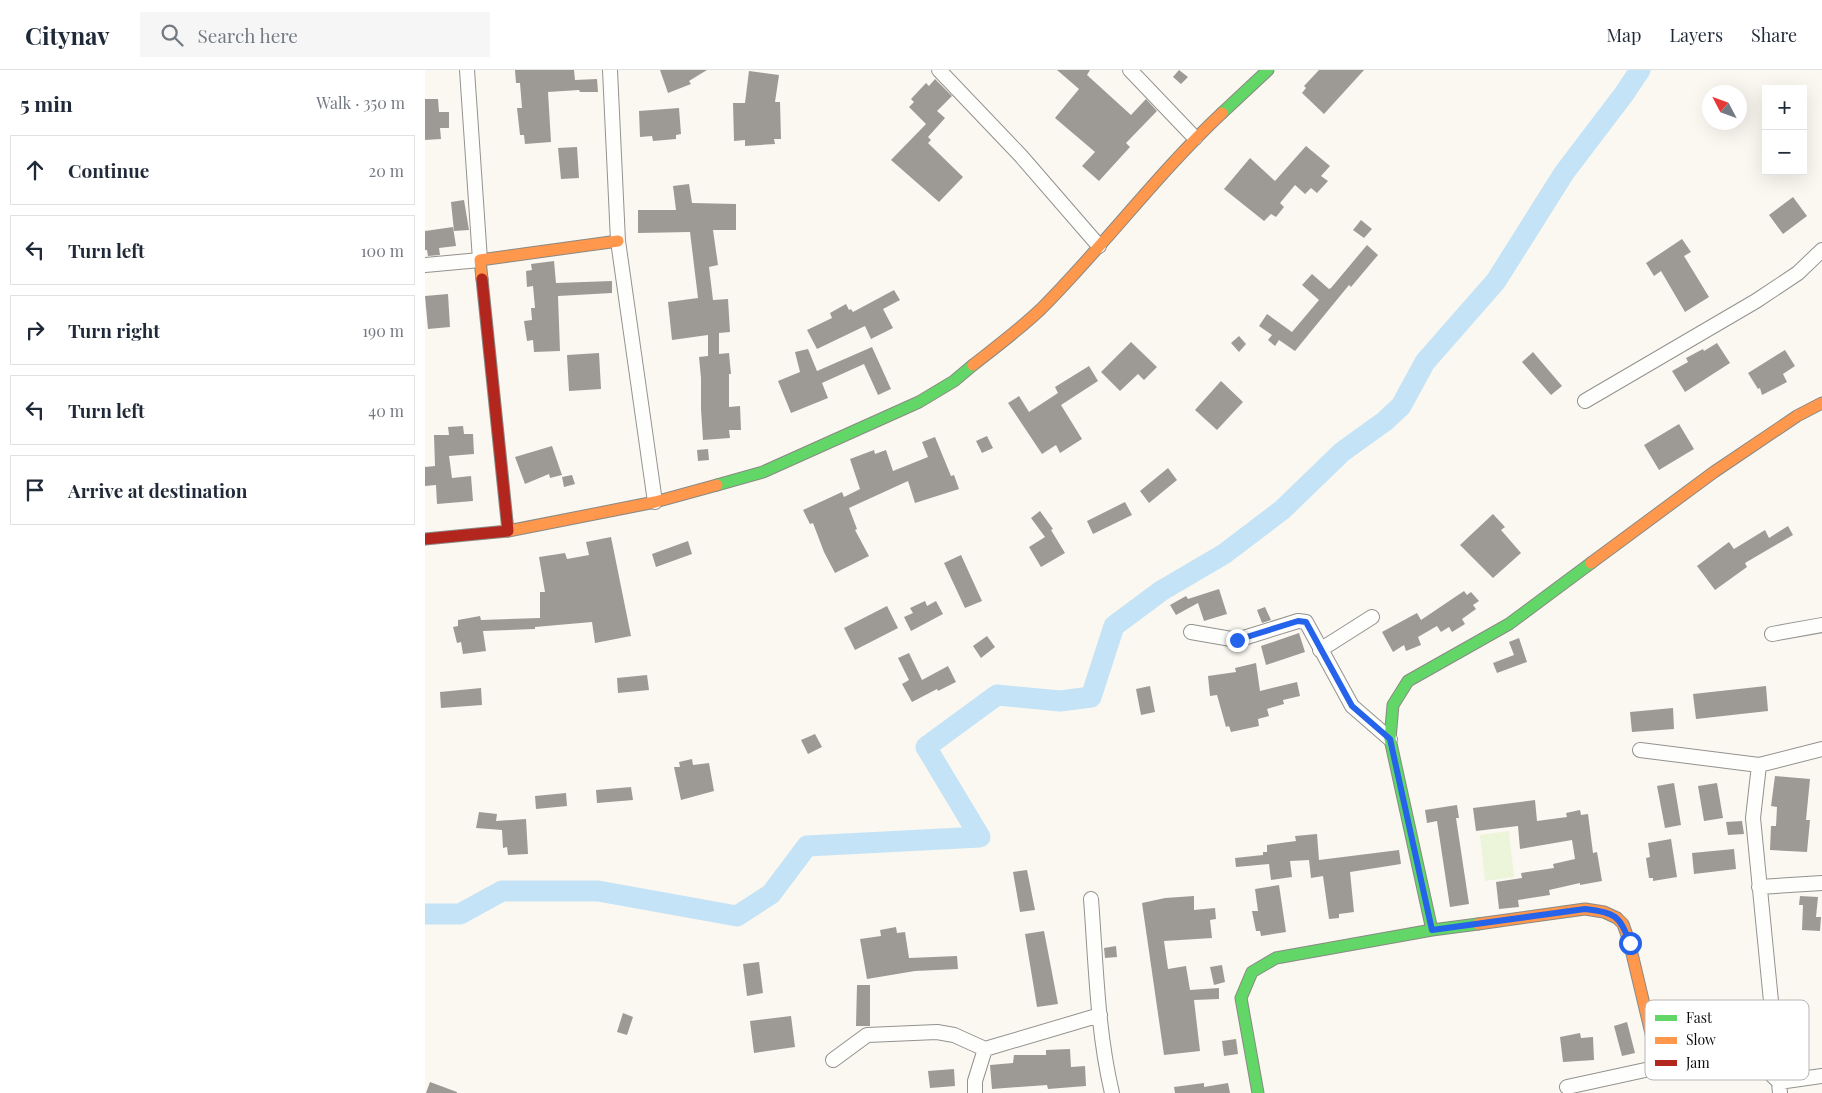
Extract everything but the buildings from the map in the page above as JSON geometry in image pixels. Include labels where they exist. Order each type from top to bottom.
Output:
[{"type":"street","points":[[467,70],[480,260],[508,531]]},
{"type":"street","points":[[610,70],[618,241],[655,502]]},
{"type":"street","points":[[939,70],[1021,156],[1099,246]]},
{"type":"street","points":[[1130,70],[1195,138]]},
{"type":"street","points":[[425,539],[508,531],[655,502],[763,472],[919,402],[954,381],[1039,311],[1195,138],[1268,70]]},
{"type":"street","points":[[425,265],[480,260],[618,241]]},
{"type":"street","points":[[1585,401],[1756,301],[1798,273],[1822,250]]},
{"type":"street","points":[[1432,930],[1390,739],[1393,705],[1408,681],[1509,624],[1714,472],[1797,416],[1822,403]]},
{"type":"street","points":[[1320,650],[1372,617]]},
{"type":"street","points":[[1191,632],[1237,640],[1298,621],[1306,622],[1352,706],[1390,739]]},
{"type":"street","points":[[1772,634],[1822,625]]},
{"type":"street","points":[[1640,750],[1759,765],[1822,749]]},
{"type":"street","points":[[1759,765],[1753,818],[1771,1000]]},
{"type":"street","points":[[1759,887],[1822,883]]},
{"type":"street","points":[[1091,899],[1100,1015],[1106,1068],[1112,1093]]},
{"type":"street","points":[[1258,1093],[1241,998],[1252,972],[1276,958],[1432,930],[1585,909],[1604,911],[1621,922],[1630,943],[1645,1001]]},
{"type":"street","points":[[833,1060],[867,1035],[937,1032],[954,1036],[985,1049],[1100,1015]]},
{"type":"street","points":[[975,1093],[975,1081],[985,1049]]},
{"type":"street","points":[[1567,1087],[1645,1070]]},
{"type":"street","points":[[1809,1079],[1822,1076]]},
{"type":"street","points":[[1780,1087],[1807,1080]]},
{"type":"green space","points":[[1509,831],[1514,877],[1485,881],[1480,835]]},
{"type":"waterway","points":[[425,914],[460,914],[502,891],[598,891],[737,916],[771,894],[807,846],[980,837],[926,747],[997,695],[1060,701],[1091,697],[1114,626],[1161,591],[1224,554],[1282,510],[1342,452],[1385,421],[1401,406],[1425,362],[1496,281],[1564,173],[1640,70]]},
{"type":"traffic: fast","points":[[1222,113],[1268,70]]},
{"type":"traffic: fast","points":[[717,485],[763,472],[919,402],[954,381],[973,365]]},
{"type":"traffic: fast","points":[[1432,930],[1390,739],[1393,705],[1408,681],[1509,624],[1591,563]]},
{"type":"traffic: fast","points":[[1258,1093],[1241,998],[1252,972],[1276,958],[1432,930],[1478,924]]},
{"type":"traffic: slow","points":[[973,365],[1041,309],[1175,160],[1222,113]]},
{"type":"traffic: slow","points":[[482,279],[480,260],[618,241]]},
{"type":"traffic: slow","points":[[1591,563],[1714,472],[1797,416],[1822,403]]},
{"type":"traffic: slow","points":[[508,531],[655,502],[717,485]]},
{"type":"traffic: slow","points":[[1478,924],[1585,909],[1604,912],[1617,918],[1623,924],[1629,941],[1645,1008]]},
{"type":"traffic: jam","points":[[425,539],[508,531],[482,279]]},
{"type":"route","points":[[1237,640],[1298,621],[1306,622],[1352,706],[1390,739],[1432,930],[1585,909],[1604,911],[1621,922],[1630,943]]}]
